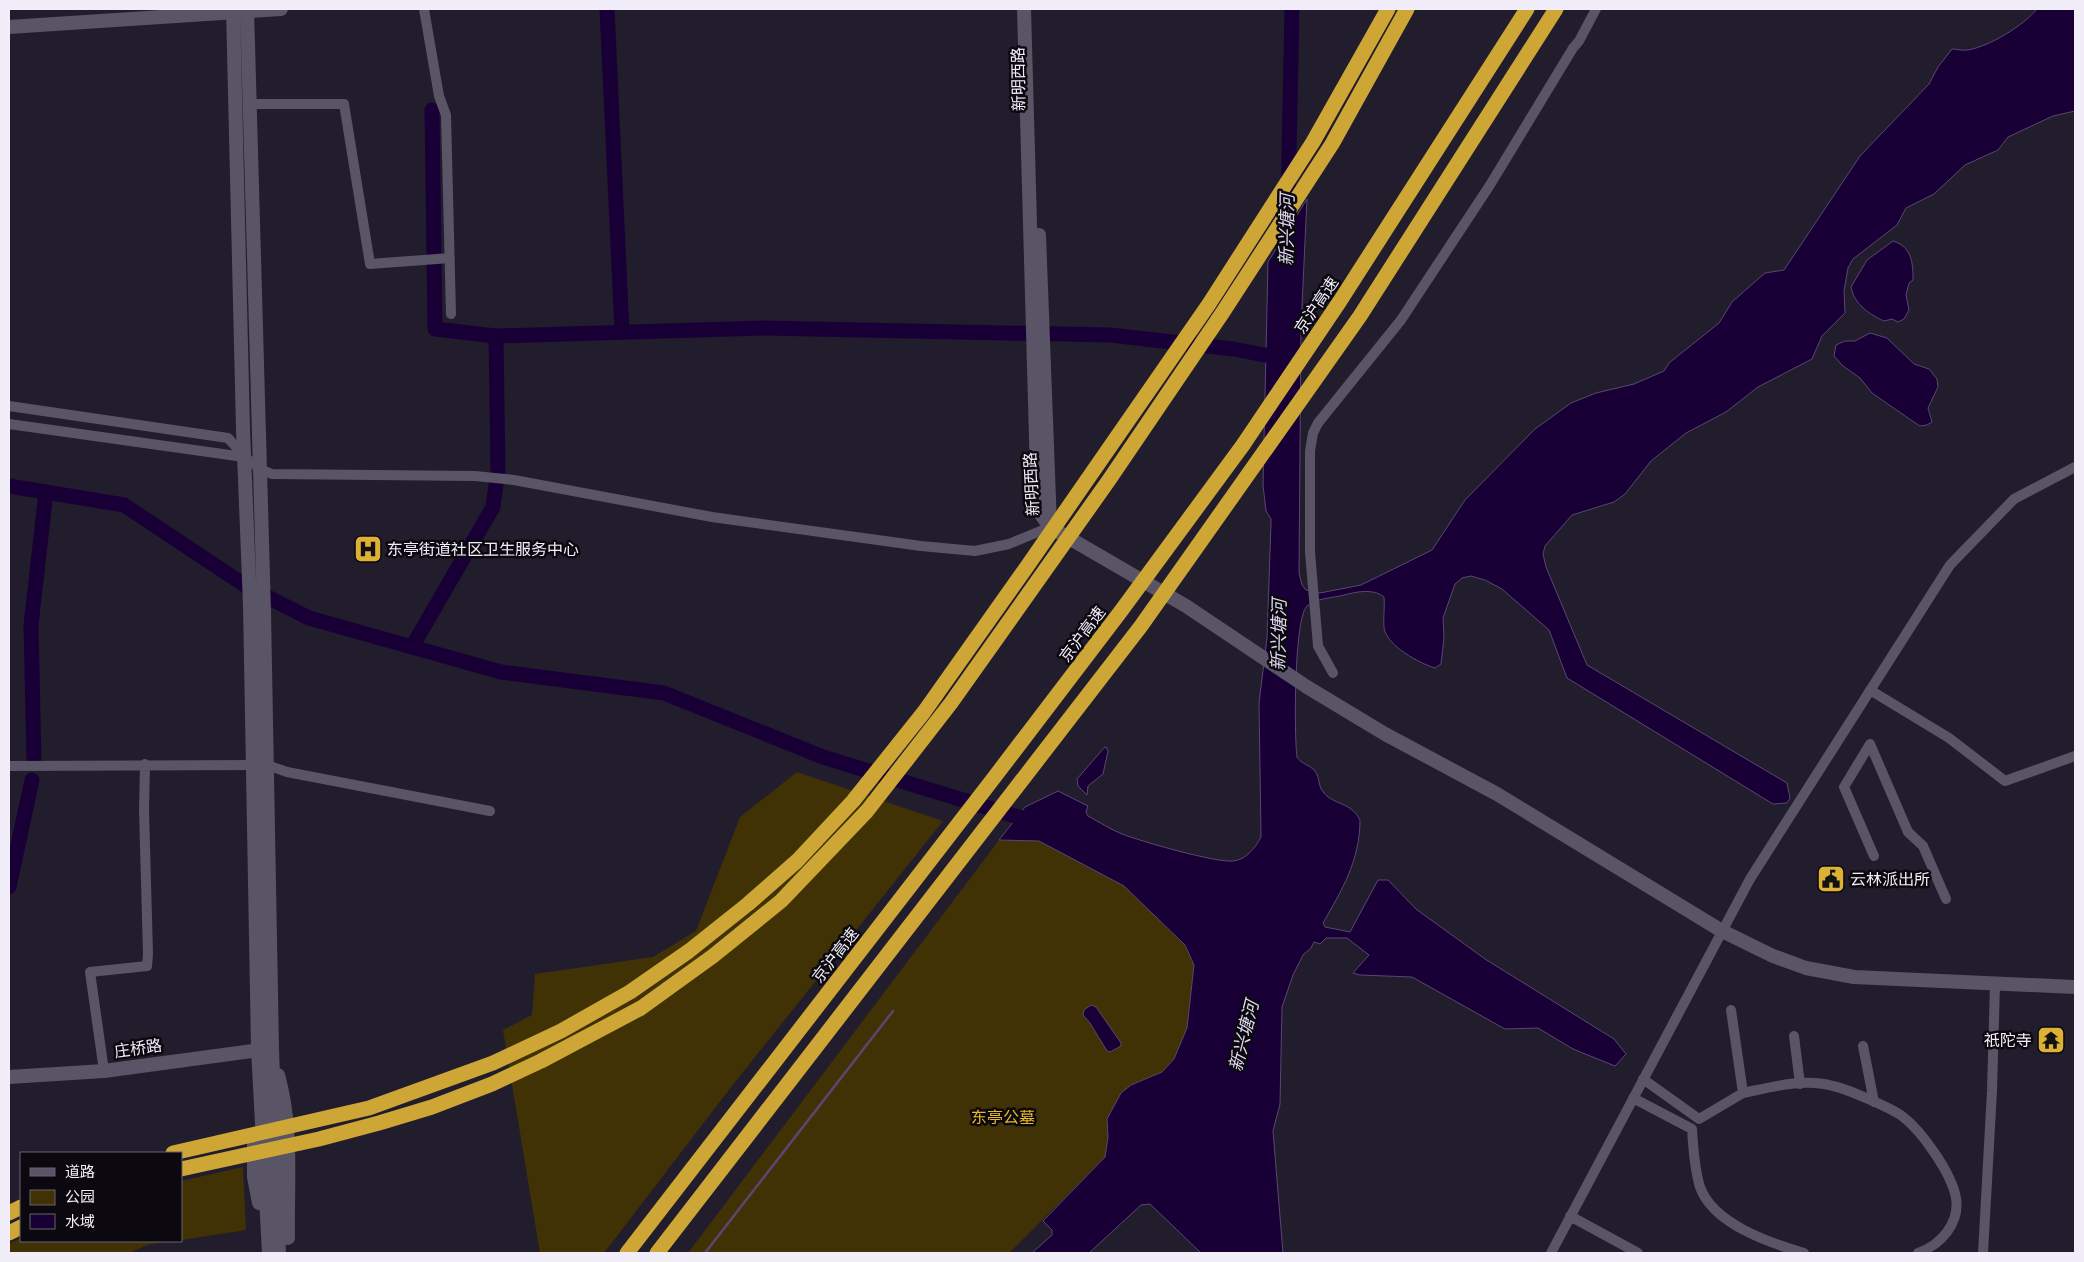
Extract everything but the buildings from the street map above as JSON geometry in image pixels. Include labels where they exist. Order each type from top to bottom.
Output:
[{"type":"highway","points":[[177,1152],[369,1108],[493,1063],[561,1032],[630,992],[689,951],[748,904],[797,861],[853,801],[924,712],[1209,304],[1313,142],[1388,9]]},
{"type":"highway","points":[[182,1169],[319,1139],[432,1106],[492,1084],[541,1061],[640,1008],[713,956],[781,901],[867,811],[951,703],[1109,480],[1223,312],[1332,144],[1406,9]]},
{"type":"highway","name":"京沪高速","points":[[627,1253],[955,829],[1121,611],[1243,445],[1340,301],[1527,9]]},
{"type":"highway","points":[[658,1253],[1141,626],[1360,316],[1556,9]]},
{"type":"main road","points":[[9,27],[240,10],[282,9]]},
{"type":"main road","name":"新明西路","points":[[1024,9],[1038,510],[1050,527]]},
{"type":"main road","name":"新明西路","points":[[1034,9],[1042,344],[1050,527]]},
{"type":"main road","points":[[240,10],[250,104],[267,765],[265,1049],[253,1092],[254,1177],[259,1201],[260,1253]]},
{"type":"main road","points":[[240,10],[244,457],[249,560],[252,764],[273,1232],[269,1253]]},
{"type":"main road","points":[[1050,527],[1186,606],[1258,652],[1307,687],[1385,734],[1497,794],[1722,931],[1773,956],[1806,968],[1854,978],[2075,987]]},
{"type":"main road","points":[[265,1049],[286,1110],[289,1153],[288,1253]]},
{"type":"main road","name":"庄桥路","points":[[9,1077],[104,1071],[265,1049]]},
{"type":"main road","points":[[273,1232],[279,1253]]},
{"type":"street","points":[[424,9],[439,96],[446,115],[451,314]]},
{"type":"street","points":[[1333,673],[1318,646],[1313,592],[1310,552],[1310,451],[1313,432],[1318,423],[1401,320],[1490,185],[1579,41],[1596,9]]},
{"type":"street","points":[[250,104],[344,104],[370,264],[450,258]]},
{"type":"street","points":[[9,406],[228,438],[244,457],[260,470],[272,474],[475,476],[514,480],[712,517],[921,546],[975,551],[1009,544],[1050,527]]},
{"type":"street","points":[[9,424],[244,457]]},
{"type":"street","points":[[1550,1253],[1750,879],[1950,565],[2014,499],[2075,467]]},
{"type":"street","points":[[1870,690],[1950,738],[2005,781],[2075,756]]},
{"type":"street","points":[[1874,856],[1844,787],[1870,744],[1908,832],[1923,846],[1946,898]]},
{"type":"street","points":[[104,1071],[90,972],[147,966],[148,960],[145,764]]},
{"type":"street","points":[[9,766],[267,765],[287,772],[490,810]]},
{"type":"street","points":[[1983,1253],[1992,1091],[1995,984]]},
{"type":"street","points":[[1731,1010],[1742,1093]]},
{"type":"street","points":[[1794,1036],[1800,1084]]},
{"type":"street","points":[[1863,1046],[1874,1102]]},
{"type":"street","points":[[1643,1079],[1699,1119],[1742,1093],[1790,1083],[1832,1086],[1874,1102],[1902,1116],[1928,1143],[1944,1167],[1956,1198],[1954,1220],[1943,1238],[1930,1250],[1918,1253]]},
{"type":"street","points":[[1633,1098],[1692,1129],[1692,1142],[1700,1188],[1717,1212],[1741,1229],[1804,1253]]},
{"type":"street","points":[[1570,1216],[1638,1253]]},
{"type":"green space","points":[[797,772],[943,821],[728,1091],[604,1253],[540,1253],[503,1030],[532,1015],[535,974],[653,957],[696,931],[740,817]]},
{"type":"green space","name":"东亭公墓","points":[[999,840],[1039,841],[1124,886],[1185,945],[1194,965],[1187,1028],[1180,1047],[1174,1059],[1162,1072],[1131,1085],[1107,1119],[1108,1137],[1105,1157],[1009,1253],[688,1253]]},
{"type":"green space","points":[[243,1167],[246,1230],[182,1240],[182,1181]]},
{"type":"green space","points":[[20,1238],[20,1242],[166,1242],[150,1244],[129,1253],[9,1253],[9,1244]]},
{"type":"water","points":[[2037,9],[2075,9],[2075,111],[2053,116],[2008,137],[1998,150],[1965,165],[1934,194],[1906,208],[1897,225],[1853,259],[1848,268],[1844,291],[1845,313],[1822,336],[1812,359],[1758,387],[1726,412],[1686,433],[1651,461],[1625,494],[1614,502],[1572,515],[1545,546],[1543,554],[1546,567],[1587,665],[1787,783],[1790,798],[1787,803],[1773,804],[1567,678],[1549,630],[1502,589],[1485,580],[1471,576],[1462,578],[1455,584],[1443,618],[1444,638],[1441,664],[1435,668],[1405,653],[1386,635],[1384,628],[1384,597],[1380,594],[1375,592],[1359,592],[1320,600],[1307,606],[1303,615],[1297,653],[1295,726],[1297,757],[1315,771],[1321,788],[1328,797],[1352,810],[1360,820],[1357,848],[1349,874],[1323,923],[1325,927],[1350,932],[1378,880],[1388,880],[1416,909],[1485,959],[1614,1039],[1626,1054],[1615,1066],[1573,1049],[1538,1028],[1505,1029],[1412,977],[1360,975],[1353,973],[1369,955],[1347,938],[1326,938],[1320,944],[1314,942],[1311,948],[1303,955],[1293,975],[1282,1007],[1280,1104],[1273,1131],[1283,1253],[1201,1253],[1150,1204],[1141,1205],[1089,1253],[1032,1253],[1052,1235],[1052,1230],[1043,1221],[1105,1157],[1108,1137],[1107,1119],[1121,1093],[1131,1085],[1162,1072],[1174,1059],[1187,1028],[1194,965],[1185,945],[1124,886],[1039,841],[999,840],[1025,807],[1058,791],[1088,806],[1086,812],[1088,816],[1118,832],[1211,859],[1224,861],[1238,860],[1250,852],[1261,837],[1259,703],[1267,638],[1271,523],[1271,519],[1266,511],[1263,485],[1268,262],[1307,199],[1301,327],[1299,573],[1302,585],[1306,590],[1320,593],[1361,585],[1432,550],[1465,500],[1535,429],[1571,403],[1596,393],[1634,384],[1664,371],[1669,363],[1719,323],[1732,302],[1765,273],[1784,270],[1860,156],[1929,84],[1938,67],[1952,49],[1968,50],[1996,40],[2023,22]]},
{"type":"water","points":[[1893,241],[1908,251],[1913,268],[1913,280],[1909,283],[1906,295],[1909,310],[1904,319],[1898,322],[1892,319],[1884,321],[1868,312],[1855,298],[1851,287],[1867,260]]},
{"type":"water","points":[[1870,333],[1887,338],[1914,364],[1929,369],[1937,379],[1938,387],[1928,408],[1932,422],[1920,426],[1908,418],[1872,393],[1860,378],[1843,366],[1834,356],[1836,345],[1845,341],[1855,341]]},
{"type":"water","points":[[1106,747],[1108,751],[1103,774],[1088,786],[1087,795],[1078,786],[1077,779]]},
{"type":"water","points":[[1091,1005],[1096,1007],[1121,1043],[1121,1046],[1110,1052],[1107,1051],[1083,1015],[1084,1010]]},
{"type":"waterway","points":[[607,9],[622,332]]},
{"type":"waterway","name":"新兴塘河","points":[[1287,250],[1292,9]]},
{"type":"waterway","points":[[432,110],[435,329],[496,336]]},
{"type":"waterway","points":[[412,647],[493,507],[498,470],[496,336],[764,328],[1110,335],[1234,349],[1264,355],[1285,355]]},
{"type":"waterway","points":[[9,486],[124,505],[246,586],[309,618],[501,672],[664,693],[823,757],[1035,822]]},
{"type":"waterway","points":[[34,761],[31,625],[46,492]]},
{"type":"waterway","points":[[9,887],[32,780]]},
{"type":"waterway","points":[[705,1253],[893,1011]]},
{"type":"place","name":"东亭街道社区卫生服务中心","points":[[368,549]]},
{"type":"place","name":"云林派出所","points":[[1831,879]]},
{"type":"place","name":"祇陀寺","points":[[2051,1040]]}]
